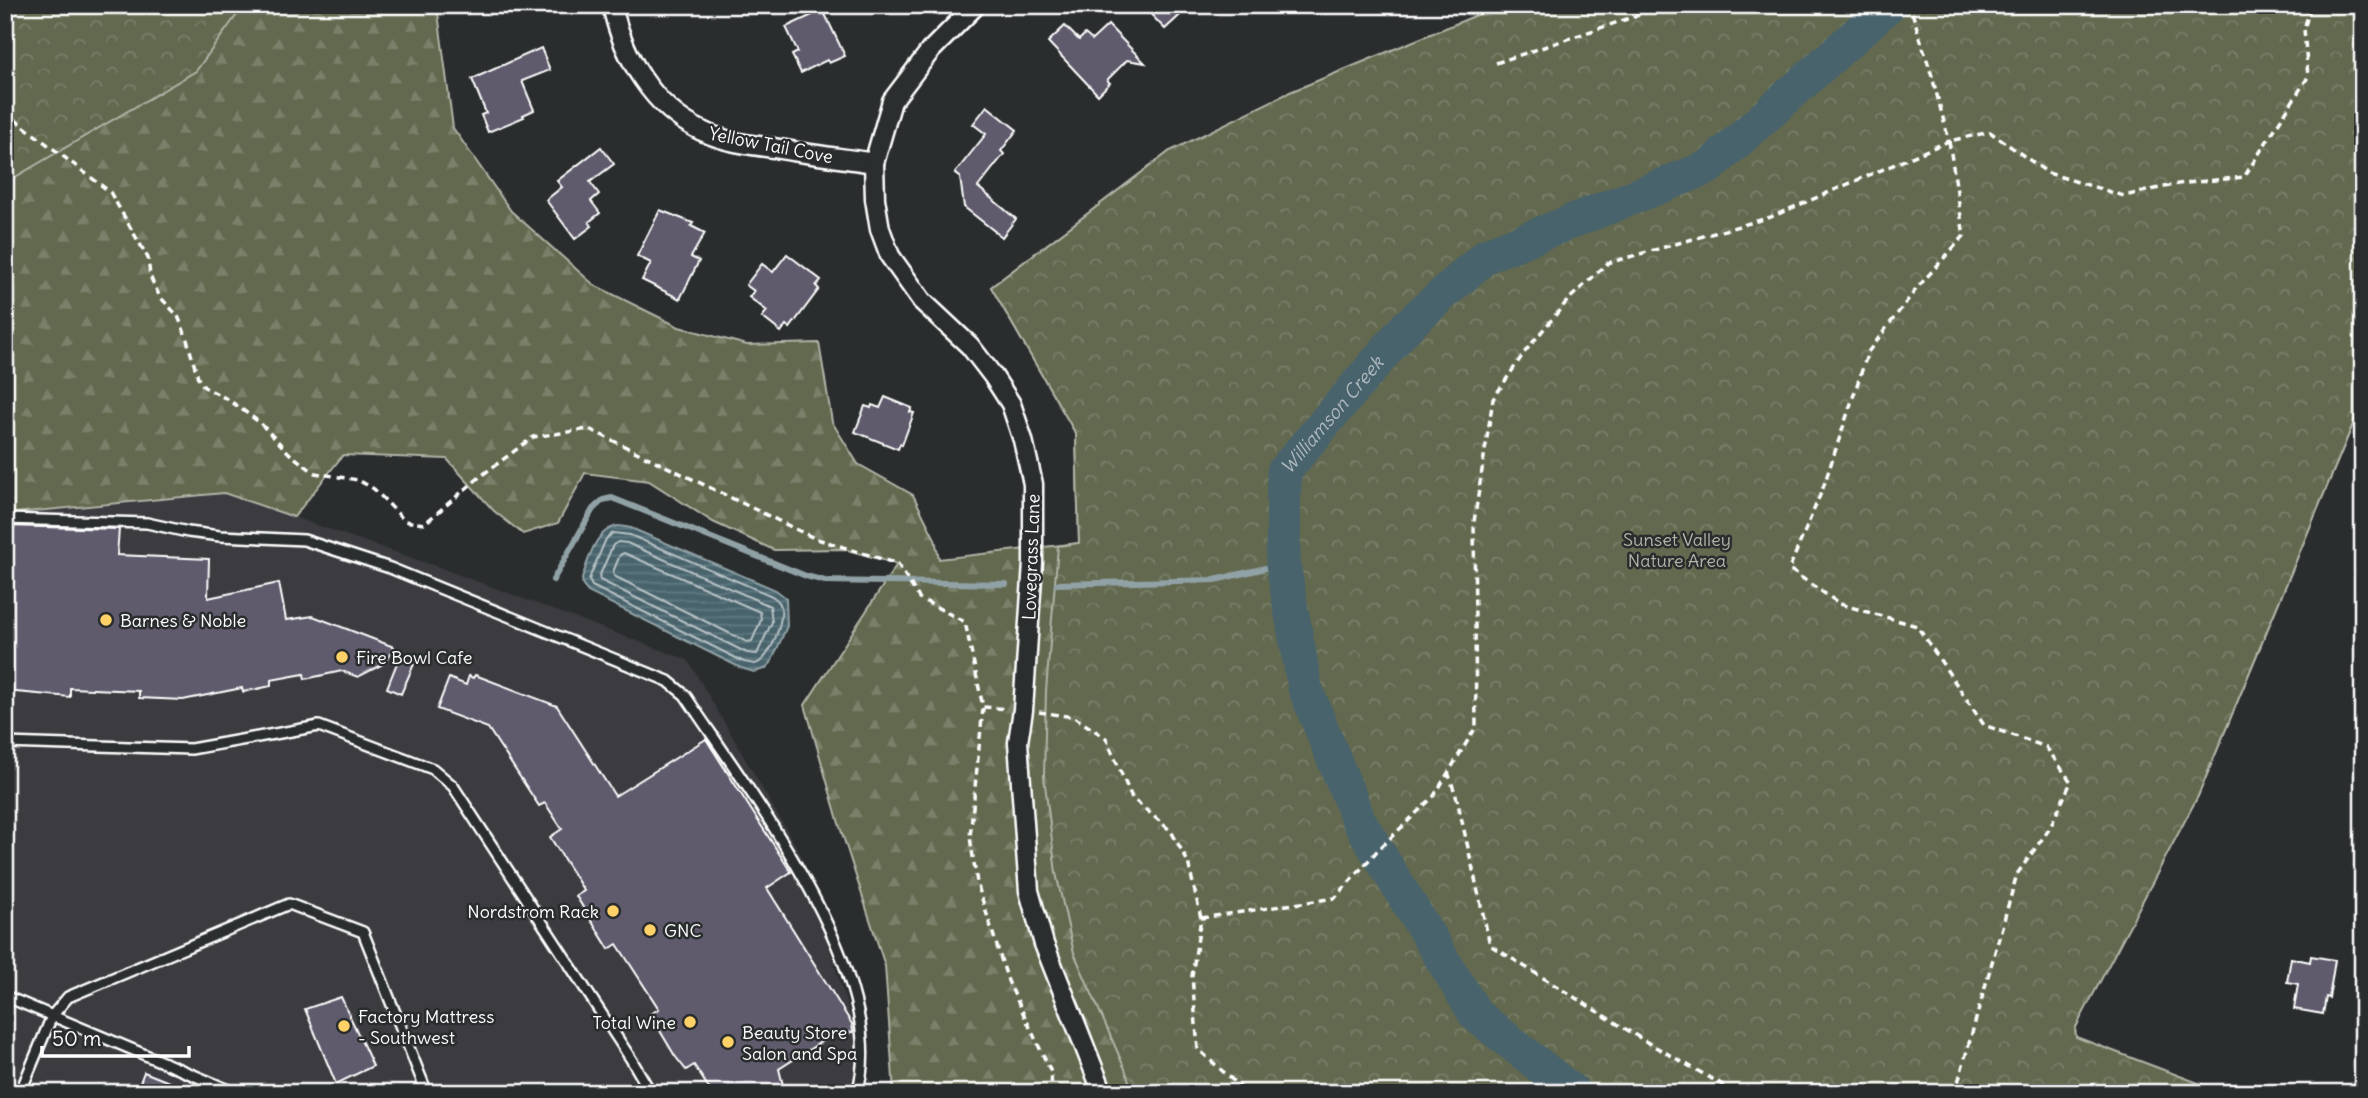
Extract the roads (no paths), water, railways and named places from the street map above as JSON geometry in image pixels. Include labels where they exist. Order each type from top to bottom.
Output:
[{"type":"street","name":"Yellow Tail Cove","points":[[612,5],[619,33],[633,66],[650,89],[674,113],[701,131],[726,140],[757,146],[874,163]]},
{"type":"street","name":"Lovegrass Lane","points":[[976,5],[930,51],[892,100],[874,163],[875,199],[878,219],[890,256],[922,301],[970,346],[993,376],[1011,404],[1023,440],[1033,484],[1033,563],[1024,710],[1018,742],[1029,891],[1044,944],[1103,1093]]},
{"type":"lane","points":[[5,519],[148,523],[220,536],[304,540],[390,568],[668,681],[685,695],[796,863],[825,916],[860,1016],[864,1044],[857,1093]]},
{"type":"lane","points":[[5,743],[191,749],[319,726],[433,769],[453,786],[651,1093]]},
{"type":"lane","points":[[20,1093],[52,1016],[68,997],[289,904],[363,932],[427,1093]]},
{"type":"lane","points":[[5,996],[236,1093]]},
{"type":"water","points":[[619,526],[631,528],[776,590],[786,598],[787,626],[771,663],[765,669],[754,672],[741,668],[588,592],[582,579],[594,546],[604,532]]},
{"type":"waterway","name":"Williamson Creek","points":[[1574,1093],[1476,1015],[1359,821],[1305,688],[1283,564],[1284,471],[1407,326],[1487,255],[1709,167],[1889,5]]},
{"type":"waterway","points":[[553,580],[593,509],[603,500],[612,498],[806,576],[825,581],[1006,584]]},
{"type":"waterway","points":[[1057,584],[1215,580],[1283,564]]},
{"type":"place","name":"Barnes & Noble","points":[[106,620]]},
{"type":"place","name":"Fire Bowl Cafe","points":[[342,657]]},
{"type":"place","name":"Nordstrom Rack","points":[[613,911]]},
{"type":"place","name":"GNC","points":[[650,930]]},
{"type":"place","name":"Total Wine","points":[[690,1022]]},
{"type":"place","name":"Factory Mattress - Southwest","points":[[344,1026]]},
{"type":"place","name":"Beauty Store Salon and Spa","points":[[728,1042]]},
{"type":"park label","name":"Sunset Valley Nature Area","points":[[1677,549]]}]
